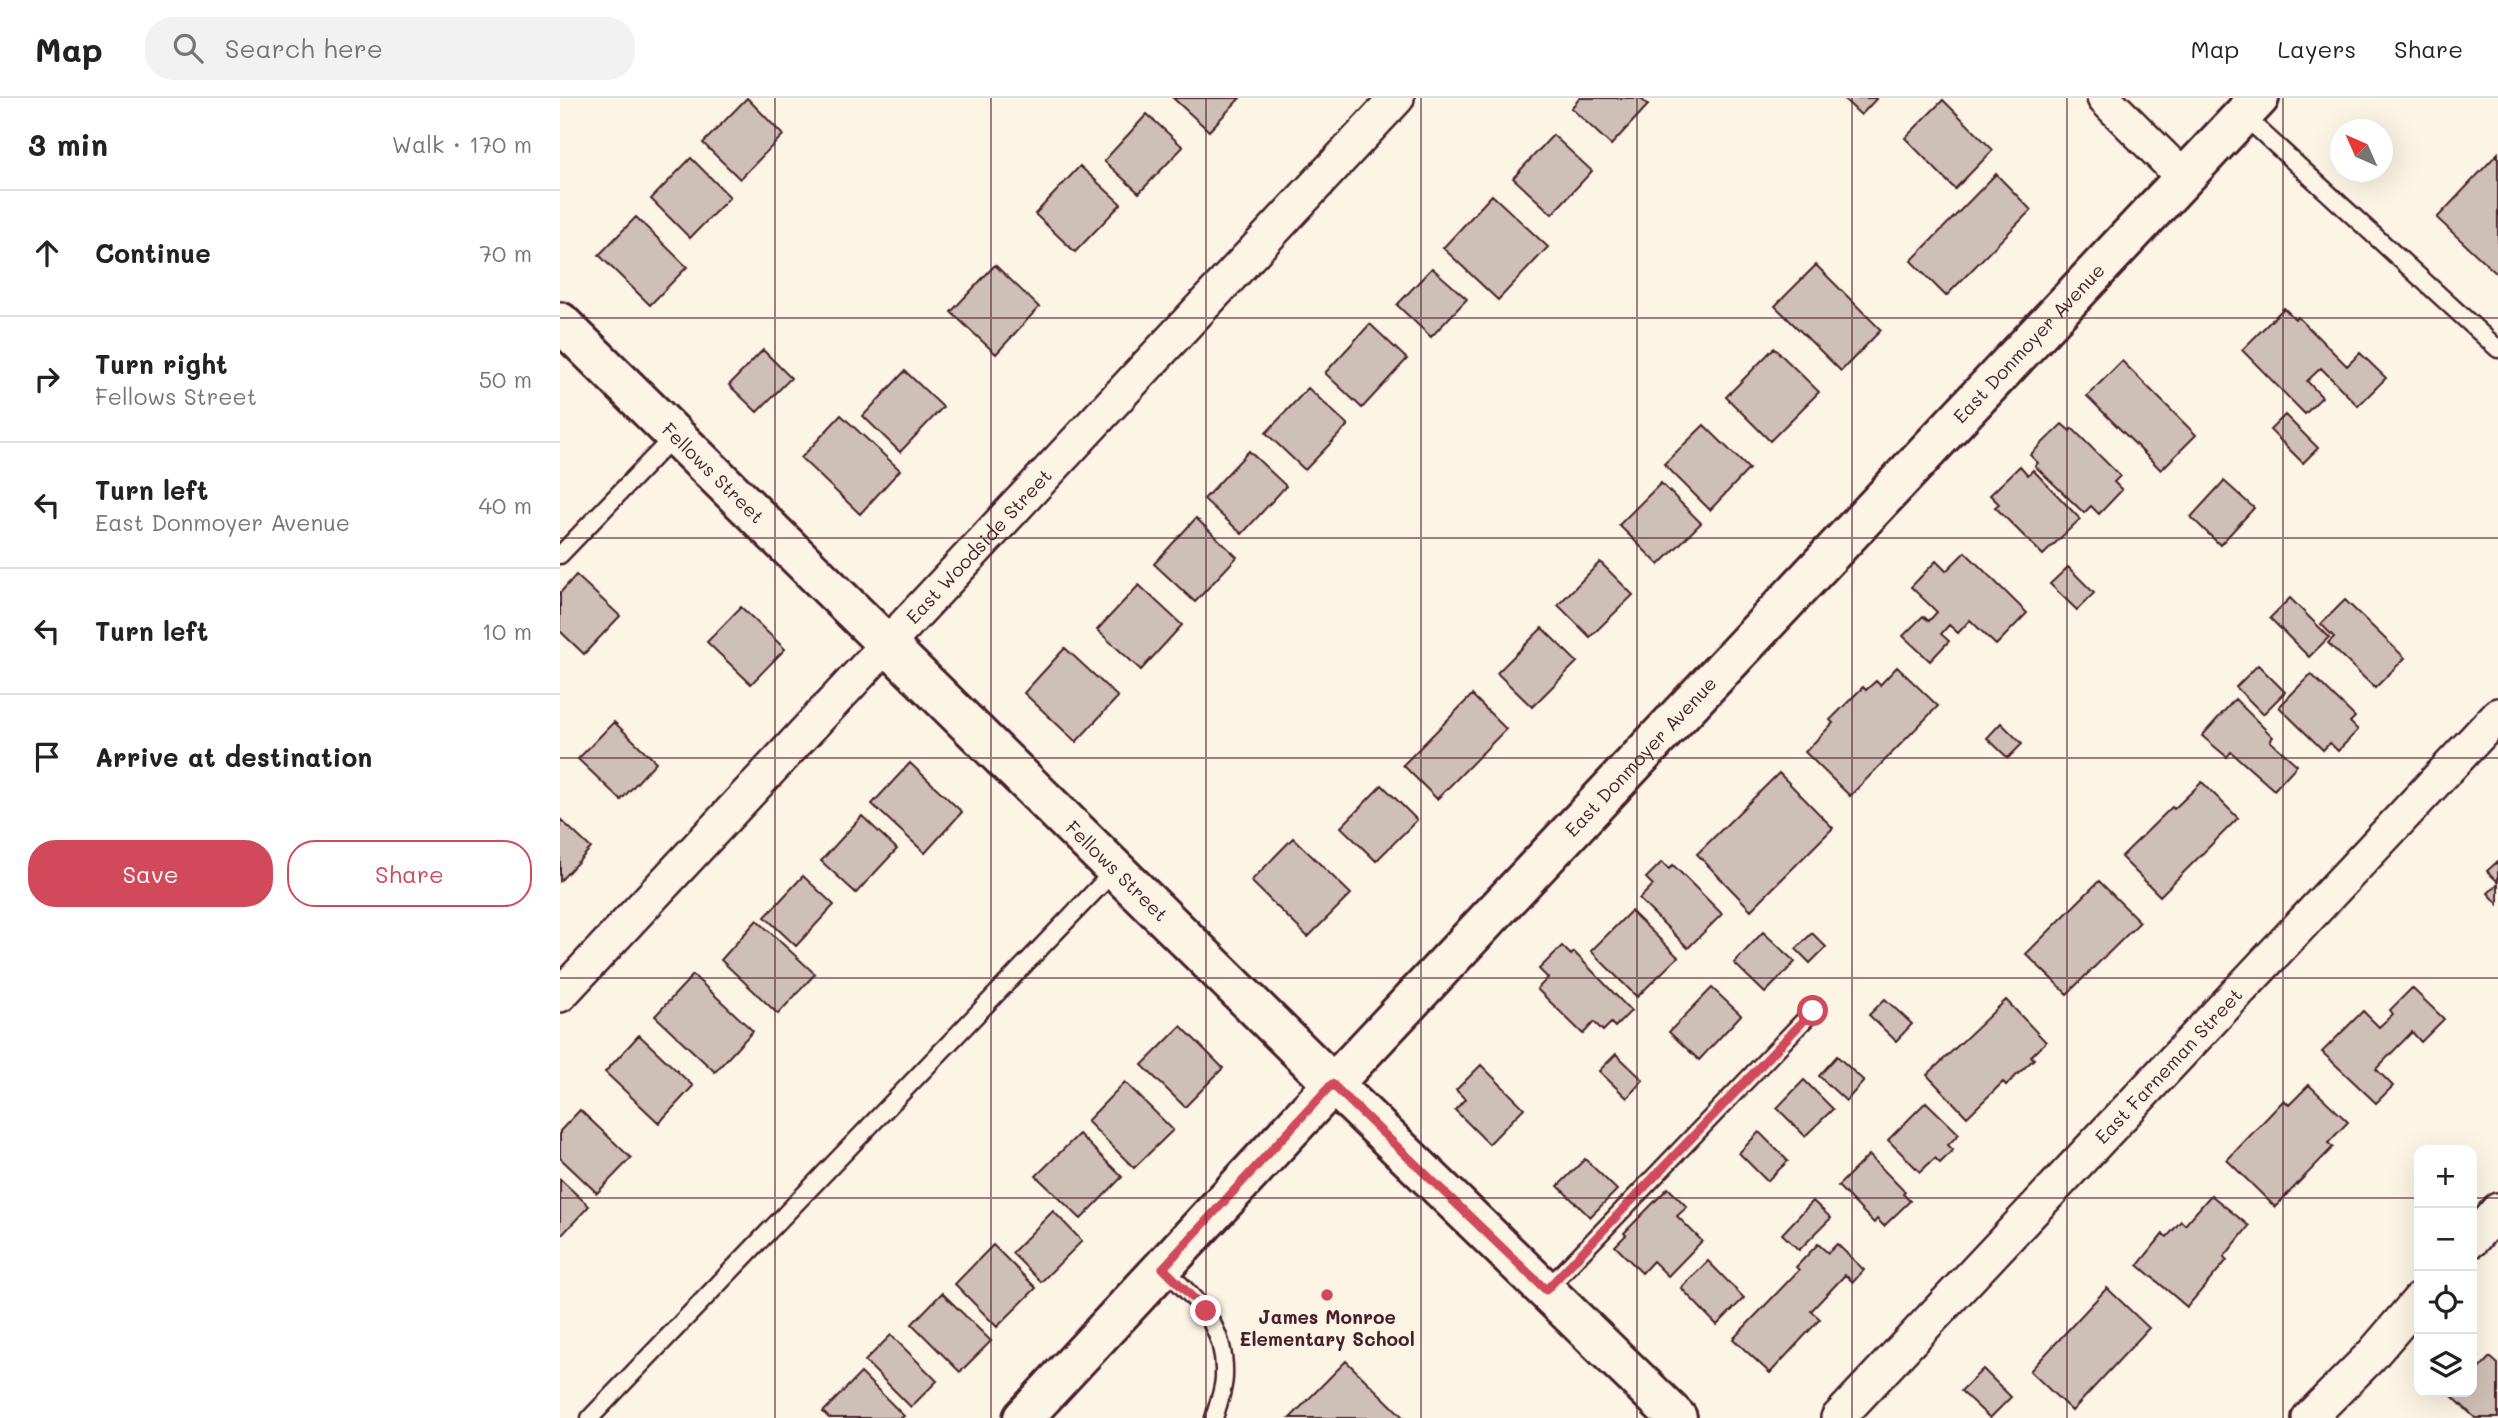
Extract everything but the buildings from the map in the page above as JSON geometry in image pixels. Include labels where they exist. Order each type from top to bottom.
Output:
[{"type":"street","name":"East Woodside Street","points":[[560,995],[1397,98]]},
{"type":"street","points":[[2104,98],[2184,178]]},
{"type":"street","name":"East Donmoyer Avenue","points":[[1023,1418],[1332,1084],[2251,107]]},
{"type":"street","name":"Fellows Street","points":[[560,322],[1332,1084],[1677,1418]]},
{"type":"street","name":"East Farneman Street","points":[[1839,1418],[2498,715]]},
{"type":"street","points":[[2477,1234],[2498,1210]]},
{"type":"street","points":[[2309,1418],[2371,1356],[2414,1306]]},
{"type":"lane","points":[[2251,107],[2498,349]]},
{"type":"lane","points":[[560,555],[676,435]]},
{"type":"lane","points":[[590,1418],[1116,869]]},
{"type":"lane","points":[[1546,1290],[1813,1011]]},
{"type":"lane","points":[[1163,1268],[1206,1311],[1222,1341],[1224,1378],[1214,1418]]},
{"type":"place","name":"James Monroe Elementary School","points":[[1327,1295]]},
{"type":"route","points":[[1206,1311],[1163,1268],[1332,1084],[1546,1290],[1813,1011]]}]
